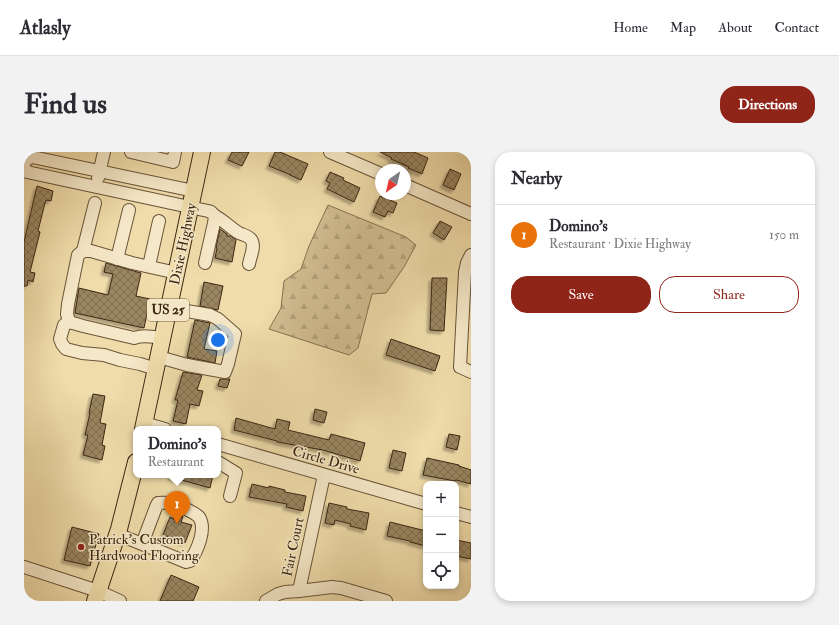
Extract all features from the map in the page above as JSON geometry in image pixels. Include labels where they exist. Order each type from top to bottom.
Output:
[{"type":"main road","name":"Dixie Highway","points":[[144,426],[202,152]]},
{"type":"main road","points":[[96,596],[117,534],[133,475]]},
{"type":"street","points":[[97,187],[104,152]]},
{"type":"street","points":[[132,152],[148,154],[173,162],[175,152]]},
{"type":"street","points":[[330,152],[375,171]]},
{"type":"street","points":[[24,161],[32,157],[194,191]]},
{"type":"street","points":[[24,167],[27,172],[211,212],[235,230],[252,240],[253,247],[249,264]]},
{"type":"street","points":[[411,188],[471,214]]},
{"type":"street","points":[[69,322],[67,314],[68,304],[78,255],[83,251],[95,203]]},
{"type":"street","points":[[117,259],[129,210]]},
{"type":"street","points":[[204,263],[215,216]]},
{"type":"street","points":[[149,266],[158,220]]},
{"type":"street","points":[[83,251],[91,251],[117,259],[176,272]]},
{"type":"street","points":[[471,255],[467,263],[466,272],[460,367],[471,372]]},
{"type":"street","points":[[162,338],[152,336],[134,338],[69,322],[64,325],[60,340],[66,349],[82,353],[104,355],[140,364],[157,363],[187,365],[225,372],[235,334],[218,319],[210,315],[169,308]]},
{"type":"street","name":"Circle Drive","points":[[221,445],[423,503]]},
{"type":"street","points":[[221,464],[236,473],[230,496]]},
{"type":"street","name":"Fair Court","points":[[266,601],[278,594],[299,591],[324,475]]},
{"type":"street","points":[[117,534],[186,562],[190,562],[201,536],[202,524],[198,516],[182,506],[167,502],[158,503],[142,544]]},
{"type":"street","points":[[459,514],[471,517]]},
{"type":"street","points":[[24,567],[96,596],[120,601]]},
{"type":"street","points":[[299,591],[332,587],[341,588],[386,601]]},
{"type":"green space","points":[[328,205],[406,237],[416,245],[404,267],[386,293],[372,294],[358,348],[349,355],[269,329],[281,308],[284,281],[301,269],[309,246]]},
{"type":"building","points":[[232,152],[249,152],[242,166],[228,160]]},
{"type":"building","points":[[275,152],[280,152],[308,164],[301,180],[269,166]]},
{"type":"building","points":[[380,152],[414,152],[428,158],[422,174],[411,169],[411,164],[402,164],[391,159],[392,158]]},
{"type":"building","points":[[450,169],[461,174],[454,190],[443,185]]},
{"type":"building","points":[[330,172],[344,178],[343,180],[360,188],[354,202],[327,189],[330,183],[326,181]]},
{"type":"building","points":[[37,186],[53,191],[51,201],[46,200],[38,231],[40,232],[30,272],[35,273],[33,282],[28,280],[27,286],[24,286],[24,242]]},
{"type":"building","points":[[378,200],[390,200],[397,203],[393,213],[388,211],[385,217],[373,212]]},
{"type":"building","points":[[440,221],[452,227],[444,240],[433,233]]},
{"type":"building","points":[[220,229],[227,234],[227,236],[231,236],[236,240],[232,262],[215,258]]},
{"type":"building","points":[[106,263],[141,273],[136,296],[150,299],[144,328],[75,313],[79,288],[108,295],[113,274],[104,272]]},
{"type":"building","points":[[432,278],[447,278],[444,331],[430,330]]},
{"type":"building","points":[[204,282],[223,286],[218,310],[200,306]]},
{"type":"building","points":[[195,320],[210,323],[204,349],[217,351],[215,363],[187,357]]},
{"type":"building","points":[[391,339],[440,356],[435,371],[386,355]]},
{"type":"building","points":[[183,372],[202,375],[197,390],[203,391],[199,406],[190,404],[186,424],[173,421],[178,400],[175,400]]},
{"type":"building","points":[[220,379],[230,379],[227,388],[218,386]]},
{"type":"building","points":[[93,394],[105,396],[100,423],[106,424],[102,445],[105,446],[102,460],[83,455],[88,435],[85,435]]},
{"type":"building","points":[[315,409],[327,412],[324,423],[313,420]]},
{"type":"building","points":[[236,418],[275,429],[277,419],[290,422],[288,430],[329,440],[331,434],[365,443],[360,461],[323,450],[277,442],[234,430]]},
{"type":"building","points":[[449,434],[460,436],[457,450],[446,447]]},
{"type":"building","points":[[393,450],[406,453],[402,471],[389,468]]},
{"type":"building","points":[[427,458],[459,465],[471,470],[471,484],[456,480],[423,475]]},
{"type":"building","points":[[175,478],[212,478],[210,488]]},
{"type":"building","points":[[252,484],[269,488],[269,486],[285,490],[285,492],[306,496],[303,511],[286,507],[287,504],[249,497]]},
{"type":"building","points":[[329,503],[347,507],[347,509],[369,513],[366,530],[335,520],[334,525],[325,523]]},
{"type":"building","points":[[177,513],[183,516],[181,522],[192,525],[185,543],[163,535],[170,517],[174,519]]},
{"type":"building","points":[[390,522],[423,530],[423,545],[410,541],[387,536]]},
{"type":"building","name":"Patrick’s Custom Hardwood Flooring","points":[[72,527],[99,534],[90,566],[64,560]]},
{"type":"building","points":[[459,541],[471,543],[471,559],[459,557]]},
{"type":"building","points":[[171,575],[199,587],[193,601],[160,601]]},
{"type":"place","name":"Domino's","points":[[177,524]]},
{"type":"place","name":"Patrick’s Custom Hardwood Flooring","points":[[81,547]]}]
